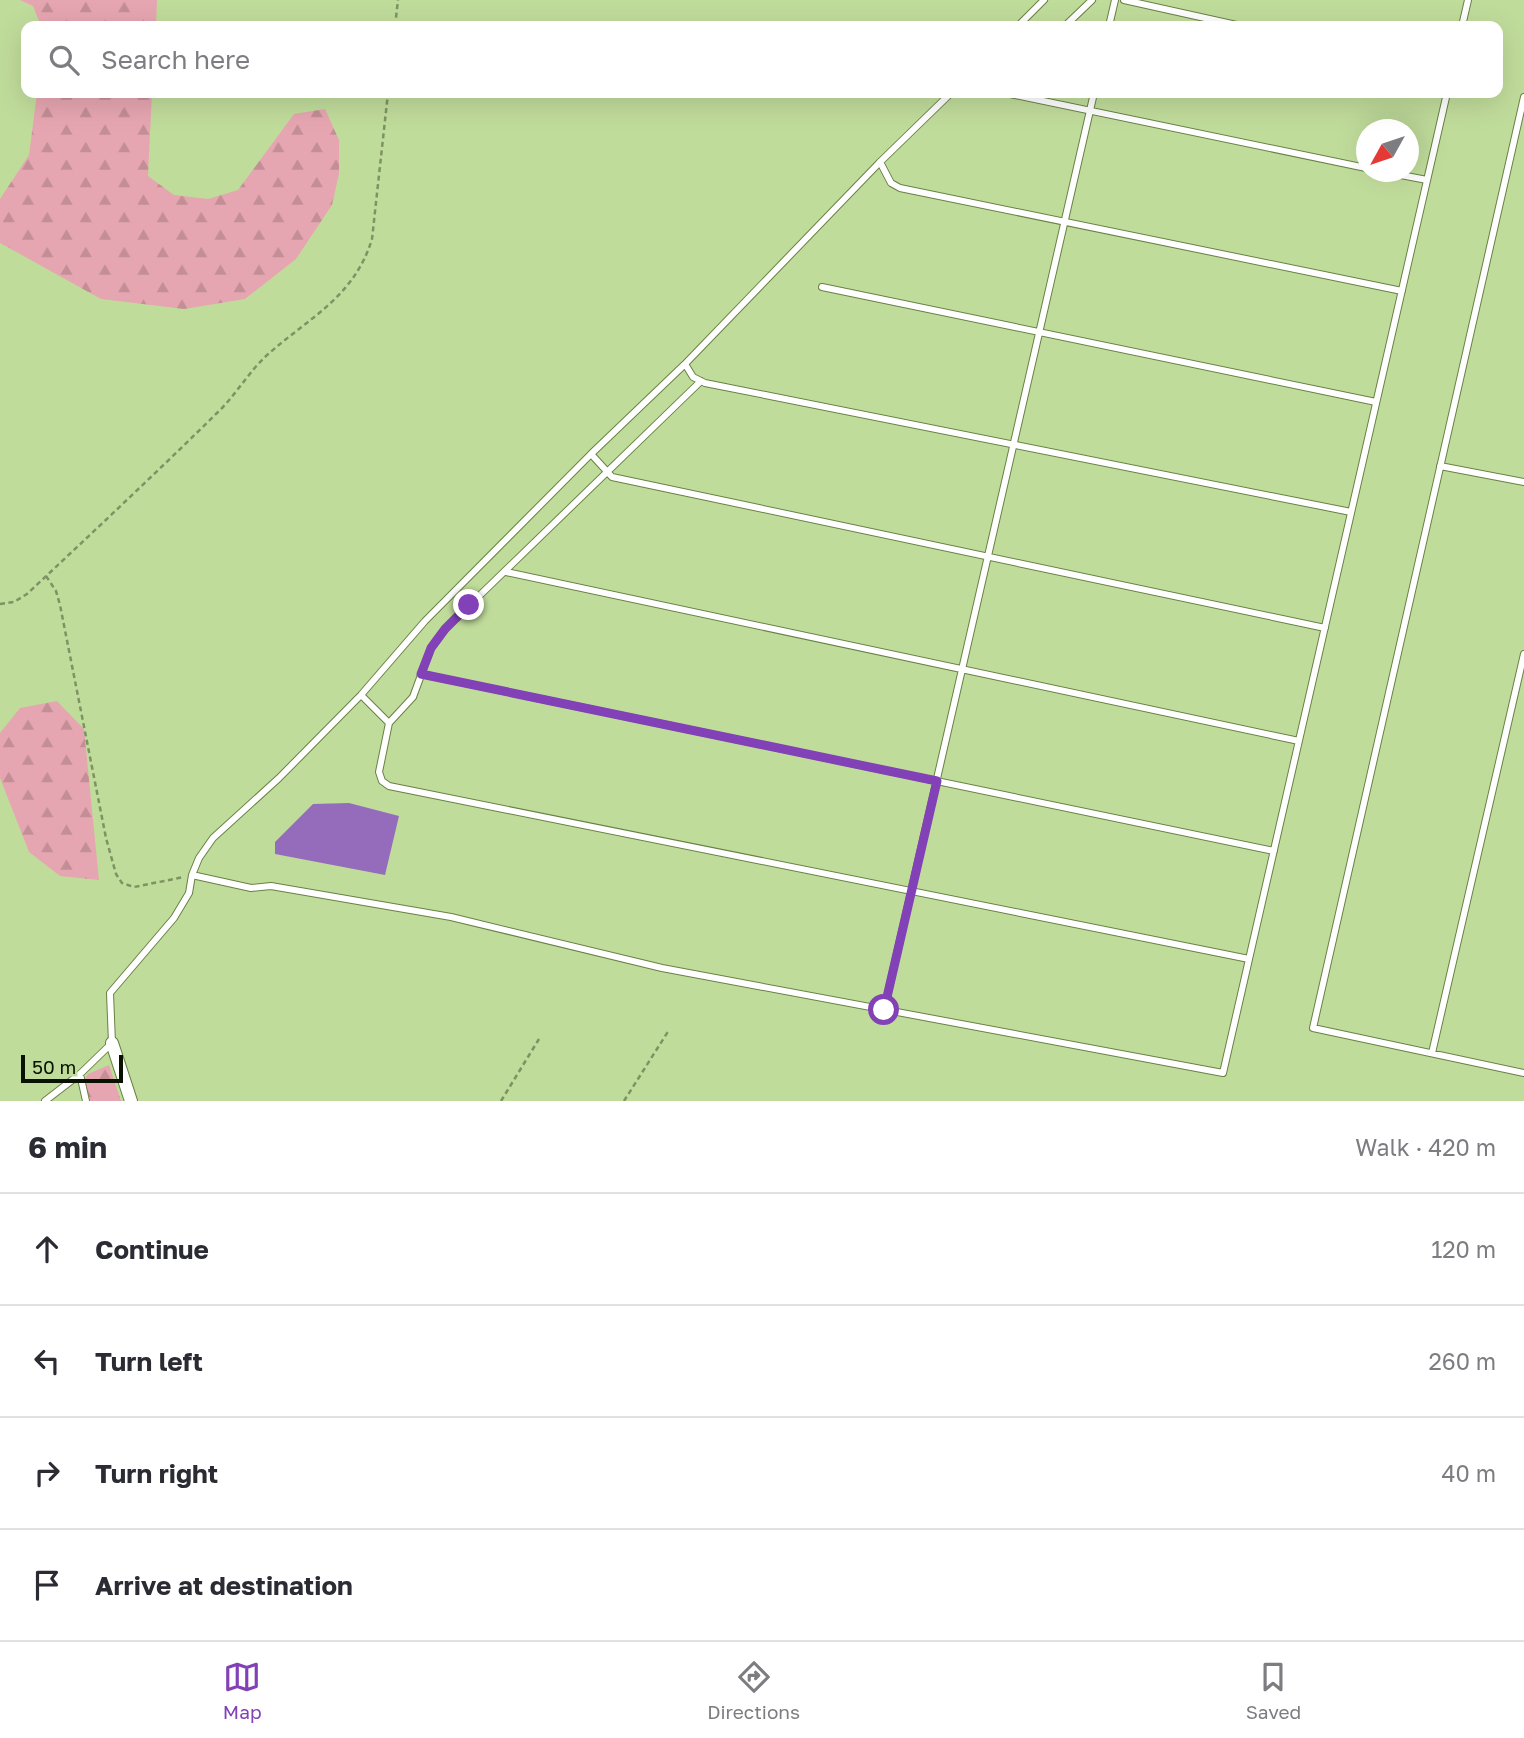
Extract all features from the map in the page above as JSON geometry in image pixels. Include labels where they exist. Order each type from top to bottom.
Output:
[{"type":"street","points":[[112,1043],[131,1101]]},
{"type":"lane","points":[[1023,21],[1044,0]]},
{"type":"lane","points":[[1070,21],[1092,0]]},
{"type":"lane","points":[[1110,21],[1115,0]]},
{"type":"lane","points":[[1124,0],[1218,21]]},
{"type":"lane","points":[[1463,21],[1468,0]]},
{"type":"lane","points":[[1524,97],[1312,1028],[1524,1073]]},
{"type":"lane","points":[[45,1101],[80,1074],[112,1043],[110,993],[174,918],[189,893],[199,858],[213,838],[279,778],[361,695],[425,621],[685,363],[946,98]]},
{"type":"lane","points":[[1029,98],[1356,166]]},
{"type":"lane","points":[[884,1010],[1093,98]]},
{"type":"lane","points":[[192,875],[251,888],[271,886],[451,917],[662,968],[1223,1073],[1446,98]]},
{"type":"lane","points":[[880,162],[891,183],[900,188],[1402,290]]},
{"type":"lane","points":[[1419,178],[1427,180]]},
{"type":"lane","points":[[822,287],[1376,402]]},
{"type":"lane","points":[[685,363],[693,377],[701,381],[1351,512]]},
{"type":"lane","points":[[701,381],[445,629],[431,648],[413,697],[389,723],[379,772],[382,780],[389,786],[1249,959]]},
{"type":"lane","points":[[591,454],[612,477],[1325,628]]},
{"type":"lane","points":[[1440,466],[1524,482]]},
{"type":"lane","points":[[506,572],[1299,741]]},
{"type":"lane","points":[[1432,1053],[1524,654]]},
{"type":"lane","points":[[421,674],[1274,850]]},
{"type":"lane","points":[[361,695],[389,723]]},
{"type":"lane","points":[[80,1074],[86,1101]]},
{"type":"path","points":[[396,21],[398,0]]},
{"type":"path","points":[[0,604],[14,602],[27,594],[220,410],[265,357],[325,310],[346,288],[366,257],[372,239],[387,98]]},
{"type":"path","points":[[46,576],[56,591],[60,605],[106,838],[116,874],[122,883],[135,887],[192,875]]},
{"type":"path","points":[[624,1101],[669,1030]]},
{"type":"path","points":[[501,1101],[539,1040]]},
{"type":"green space","points":[[20,0],[157,0],[156,21],[39,21],[33,6]]},
{"type":"green space","points":[[36,98],[152,98],[148,176],[174,195],[208,199],[238,190],[294,114],[325,109],[339,140],[339,174],[332,205],[296,259],[245,299],[184,309],[101,299],[0,243],[0,199],[29,155]]},
{"type":"green space","points":[[57,701],[84,729],[99,880],[60,876],[29,852],[0,778],[0,733],[20,708]]},
{"type":"green space","points":[[109,1065],[121,1101],[88,1101],[84,1080],[88,1074]]},
{"type":"shaded area","points":[[349,803],[399,816],[385,875],[275,854],[275,842],[313,804]]},
{"type":"route","points":[[469,605],[431,648],[421,674],[937,781],[884,1010]]}]
